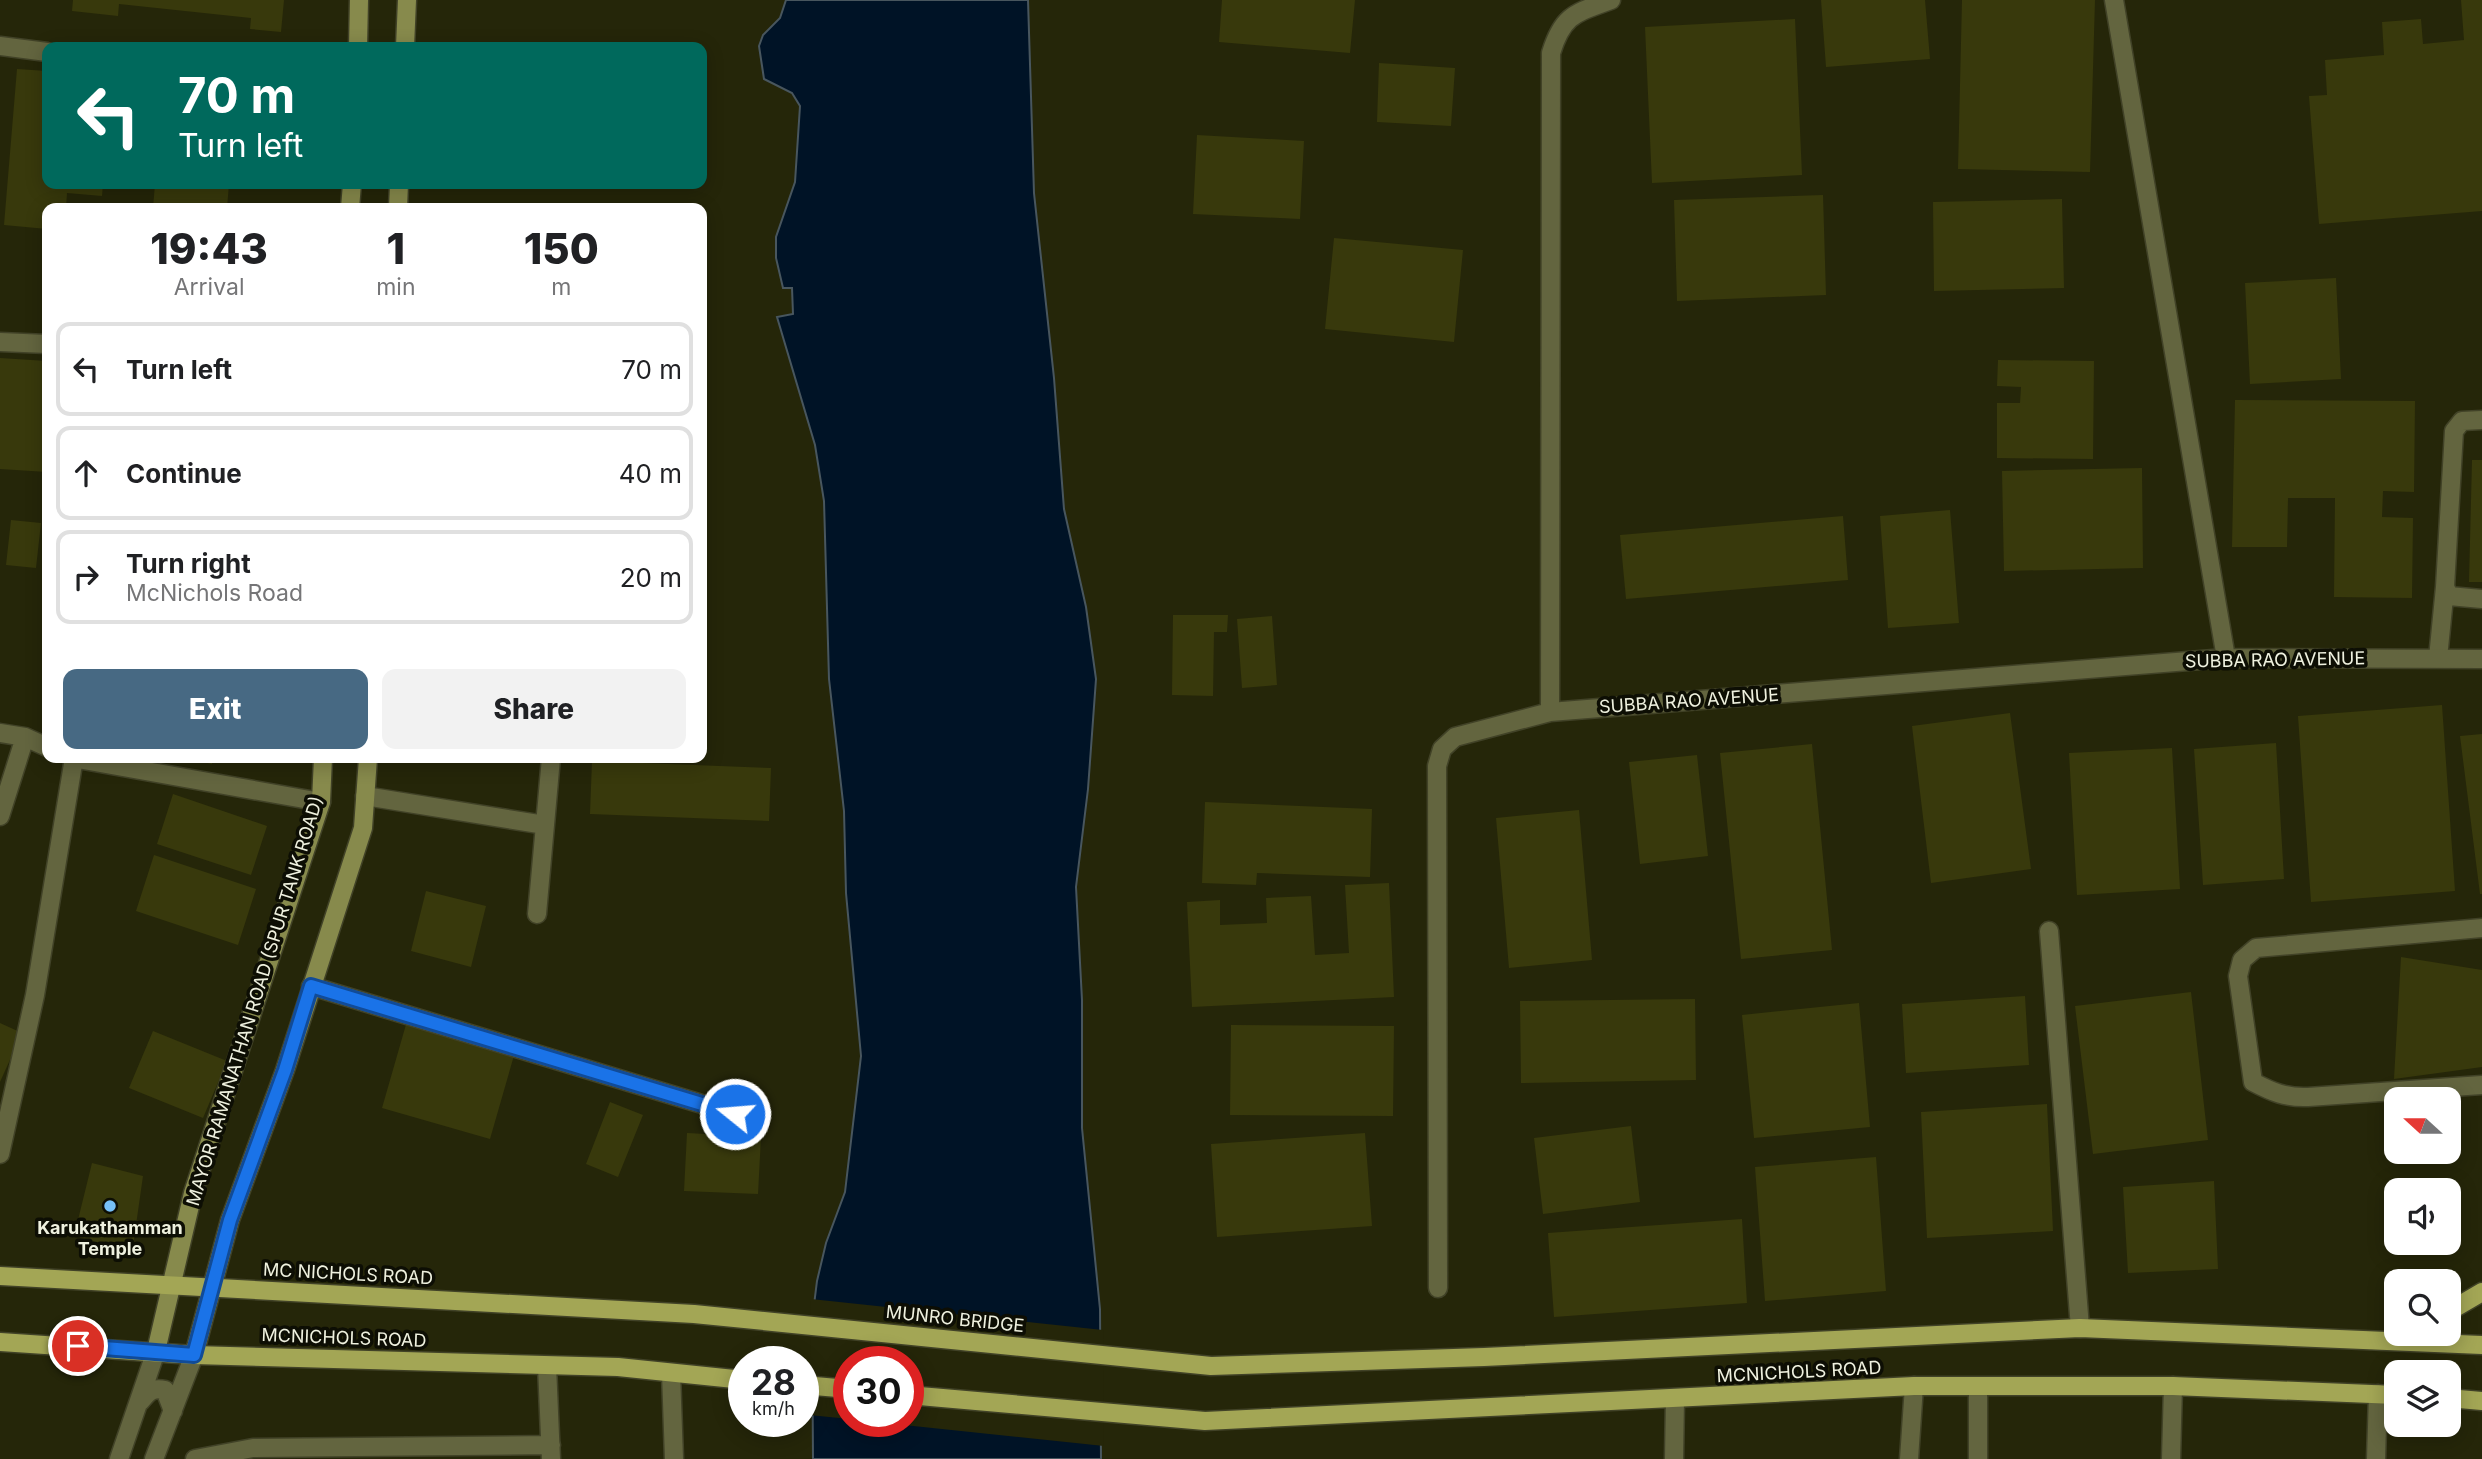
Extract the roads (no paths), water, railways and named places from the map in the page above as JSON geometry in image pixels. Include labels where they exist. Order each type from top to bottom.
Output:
[{"type":"main road","points":[[358,42],[359,0]]},
{"type":"main road","points":[[405,42],[407,0]]},
{"type":"main road","name":"MAYOR RAMANATHAN ROAD (SPUR TANK ROAD)","points":[[156,1351],[193,1192],[321,802],[323,763]]},
{"type":"main road","points":[[194,1355],[230,1220],[285,1070],[363,828],[368,763]]},
{"type":"main road","name":"MC NICHOLS ROAD","points":[[0,1276],[694,1314]]},
{"type":"main road","points":[[2461,1304],[2482,1292]]},
{"type":"main road","name":"MUNRO BRIDGE","points":[[694,1314],[1211,1366]]},
{"type":"main road","name":"MCNICHOLS ROAD","points":[[1211,1366],[1484,1357],[2081,1328],[2384,1337]]},
{"type":"main road","name":"MCNICHOLS ROAD","points":[[0,1342],[194,1355],[547,1366],[679,1374]]},
{"type":"main road","name":"MCNICHOLS ROAD","points":[[2461,1343],[2482,1345]]},
{"type":"main road","points":[[679,1374],[728,1379]]},
{"type":"main road","name":"MCNICHOLS ROAD","points":[[924,1396],[1205,1421],[1914,1386],[2173,1386],[2384,1394]]},
{"type":"main road","points":[[2461,1399],[2482,1401]]},
{"type":"street","points":[[1550,712],[1552,53],[1559,28],[1578,12],[1611,0]]},
{"type":"street","points":[[2114,0],[2226,657]]},
{"type":"street","points":[[0,47],[42,51]]},
{"type":"street","points":[[0,342],[42,344]]},
{"type":"street","points":[[2438,658],[2454,431],[2462,421],[2482,420]]},
{"type":"street","points":[[2445,587],[2449,596],[2482,598]]},
{"type":"street","name":"SUBBA RAO AVENUE","points":[[1438,1288],[1437,766],[1442,749],[1455,737],[1550,712],[2226,657],[2482,659]]},
{"type":"street","points":[[0,733],[25,737],[42,745]]},
{"type":"street","points":[[0,816],[25,737]]},
{"type":"street","points":[[0,1154],[35,995],[72,763]]},
{"type":"street","points":[[101,763],[321,802]]},
{"type":"street","points":[[537,914],[551,763]]},
{"type":"street","points":[[365,796],[545,825]]},
{"type":"street","points":[[2482,928],[2256,947],[2242,960],[2238,976],[2253,1082],[2270,1091],[2298,1097],[2482,1085]]},
{"type":"street","points":[[2049,931],[2081,1328]]},
{"type":"street","points":[[311,986],[735,1114]]},
{"type":"street","points":[[119,1459],[156,1351]]},
{"type":"street","points":[[154,1459],[194,1355]]},
{"type":"street","points":[[195,1459],[253,1448],[551,1452],[547,1366]]},
{"type":"street","points":[[674,1459],[679,1374]]},
{"type":"street","points":[[1909,1459],[1914,1386]]},
{"type":"street","points":[[2171,1459],[2173,1386]]},
{"type":"street","points":[[1978,1387],[1978,1459]]},
{"type":"street","points":[[138,1405],[150,1391],[157,1388],[165,1390],[173,1411]]},
{"type":"street","points":[[1674,1459],[1675,1399]]},
{"type":"street","points":[[2376,1459],[2384,1412]]},
{"type":"water","points":[[786,0],[1028,0],[1034,193],[1054,378],[1064,509],[1086,607],[1096,679],[1088,789],[1076,887],[1082,1000],[1082,1128],[1100,1309],[1101,1459],[813,1459],[813,1437],[819,1437],[819,1346],[812,1346],[812,1321],[817,1281],[826,1243],[845,1192],[861,1056],[846,893],[844,811],[829,679],[824,501],[815,445],[777,317],[793,314],[792,288],[783,288],[776,258],[776,237],[795,182],[800,106],[792,93],[764,79],[759,46],[763,35],[780,18]]},
{"type":"place","name":"Karukathamman Temple","points":[[110,1206]]}]
